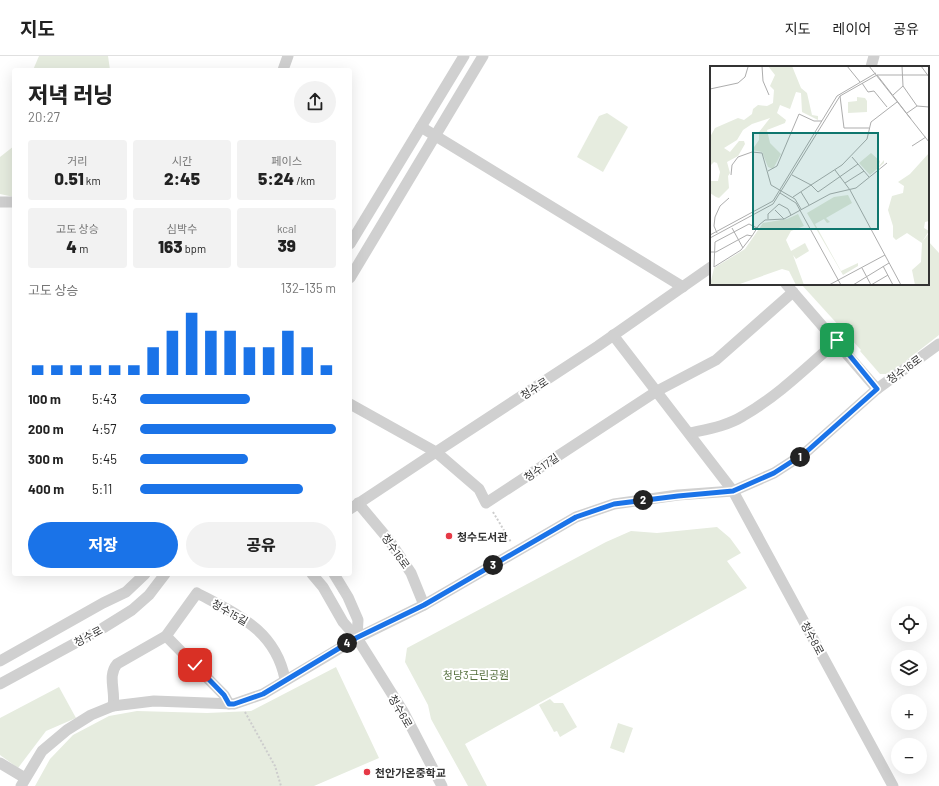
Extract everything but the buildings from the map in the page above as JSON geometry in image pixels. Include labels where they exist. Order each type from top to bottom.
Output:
[{"type":"street","points":[[284,68],[288,56]]},
{"type":"street","points":[[352,241],[464,56]]},
{"type":"street","points":[[352,275],[482,56]]},
{"type":"street","points":[[871,66],[874,56]]},
{"type":"street","points":[[421,127],[683,288]]},
{"type":"street","points":[[0,202],[12,202]]},
{"type":"street","name":"청수로","points":[[436,452],[614,335],[710,268]]},
{"type":"street","name":"청수17길","points":[[486,503],[658,391],[716,360],[790,288],[837,340],[877,389]]},
{"type":"street","points":[[614,335],[733,491]]},
{"type":"street","points":[[690,433],[718,427],[742,417],[769,399],[837,340]]},
{"type":"street","name":"청수16로","points":[[356,638],[424,605],[576,517],[614,504],[684,495],[733,491],[774,473],[805,453],[877,389],[939,344]]},
{"type":"street","points":[[352,405],[436,452],[479,489],[486,503]]},
{"type":"street","points":[[354,506],[436,452]]},
{"type":"street","name":"청수8로","points":[[733,491],[893,786]]},
{"type":"street","name":"청수16로","points":[[354,506],[390,540],[412,573],[424,605]]},
{"type":"street","name":"청수로","points":[[0,661],[103,603],[126,592],[143,576]]},
{"type":"street","name":"청수로","points":[[0,684],[103,628],[132,610],[149,595],[163,576]]},
{"type":"street","name":"청수6로","points":[[314,576],[323,586],[343,622],[356,638],[404,713],[442,786]]},
{"type":"street","points":[[0,763],[23,782],[42,751],[67,730],[91,715],[113,706],[154,700],[234,704],[263,694],[285,679],[356,638],[358,620],[348,597],[335,576]]},
{"type":"street","name":"청수15길","points":[[113,706],[114,691],[111,673],[113,669],[117,664],[166,636],[197,593],[246,620],[263,634],[273,647],[283,667],[285,679]]},
{"type":"street","points":[[166,636],[224,695],[229,704]]},
{"type":"path","points":[[486,503],[501,522],[514,545]]},
{"type":"path","points":[[229,704],[246,713],[276,766],[281,786]]},
{"type":"green space","points":[[39,56],[108,56],[110,68],[34,68]]},
{"type":"green space","points":[[607,113],[628,127],[603,172],[577,157],[599,116]]},
{"type":"green space","points":[[12,148],[12,197],[0,194],[0,157]]},
{"type":"green space","points":[[929,242],[939,253],[939,335],[889,374],[880,374],[860,351],[861,350],[802,285],[929,285]]},
{"type":"green space","name":"청당3근린공원","points":[[717,527],[730,538],[741,553],[727,561],[747,588],[465,744],[487,786],[468,786],[431,719],[428,705],[405,662],[407,648],[606,542],[631,531],[657,533]]},
{"type":"green space","points":[[336,667],[379,758],[314,786],[35,786],[50,759],[73,735],[109,716],[137,711],[207,713],[251,711]]},
{"type":"green space","points":[[59,687],[76,718],[46,731],[18,768],[0,755],[0,718]]},
{"type":"green space","points":[[550,699],[554,703],[563,703],[577,727],[560,737],[557,731],[554,732],[539,705]]},
{"type":"green space","points":[[618,723],[633,728],[624,753],[610,748]]},
{"type":"place","name":"청수도서관","points":[[449,536]]},
{"type":"place","name":"천안가온중학교","points":[[367,772]]},
{"type":"route","points":[[195,665],[224,695],[229,704],[234,704],[263,694],[285,679],[356,638],[424,605],[576,517],[614,504],[711,492],[733,491],[774,473],[805,453],[877,389],[837,340]]}]
